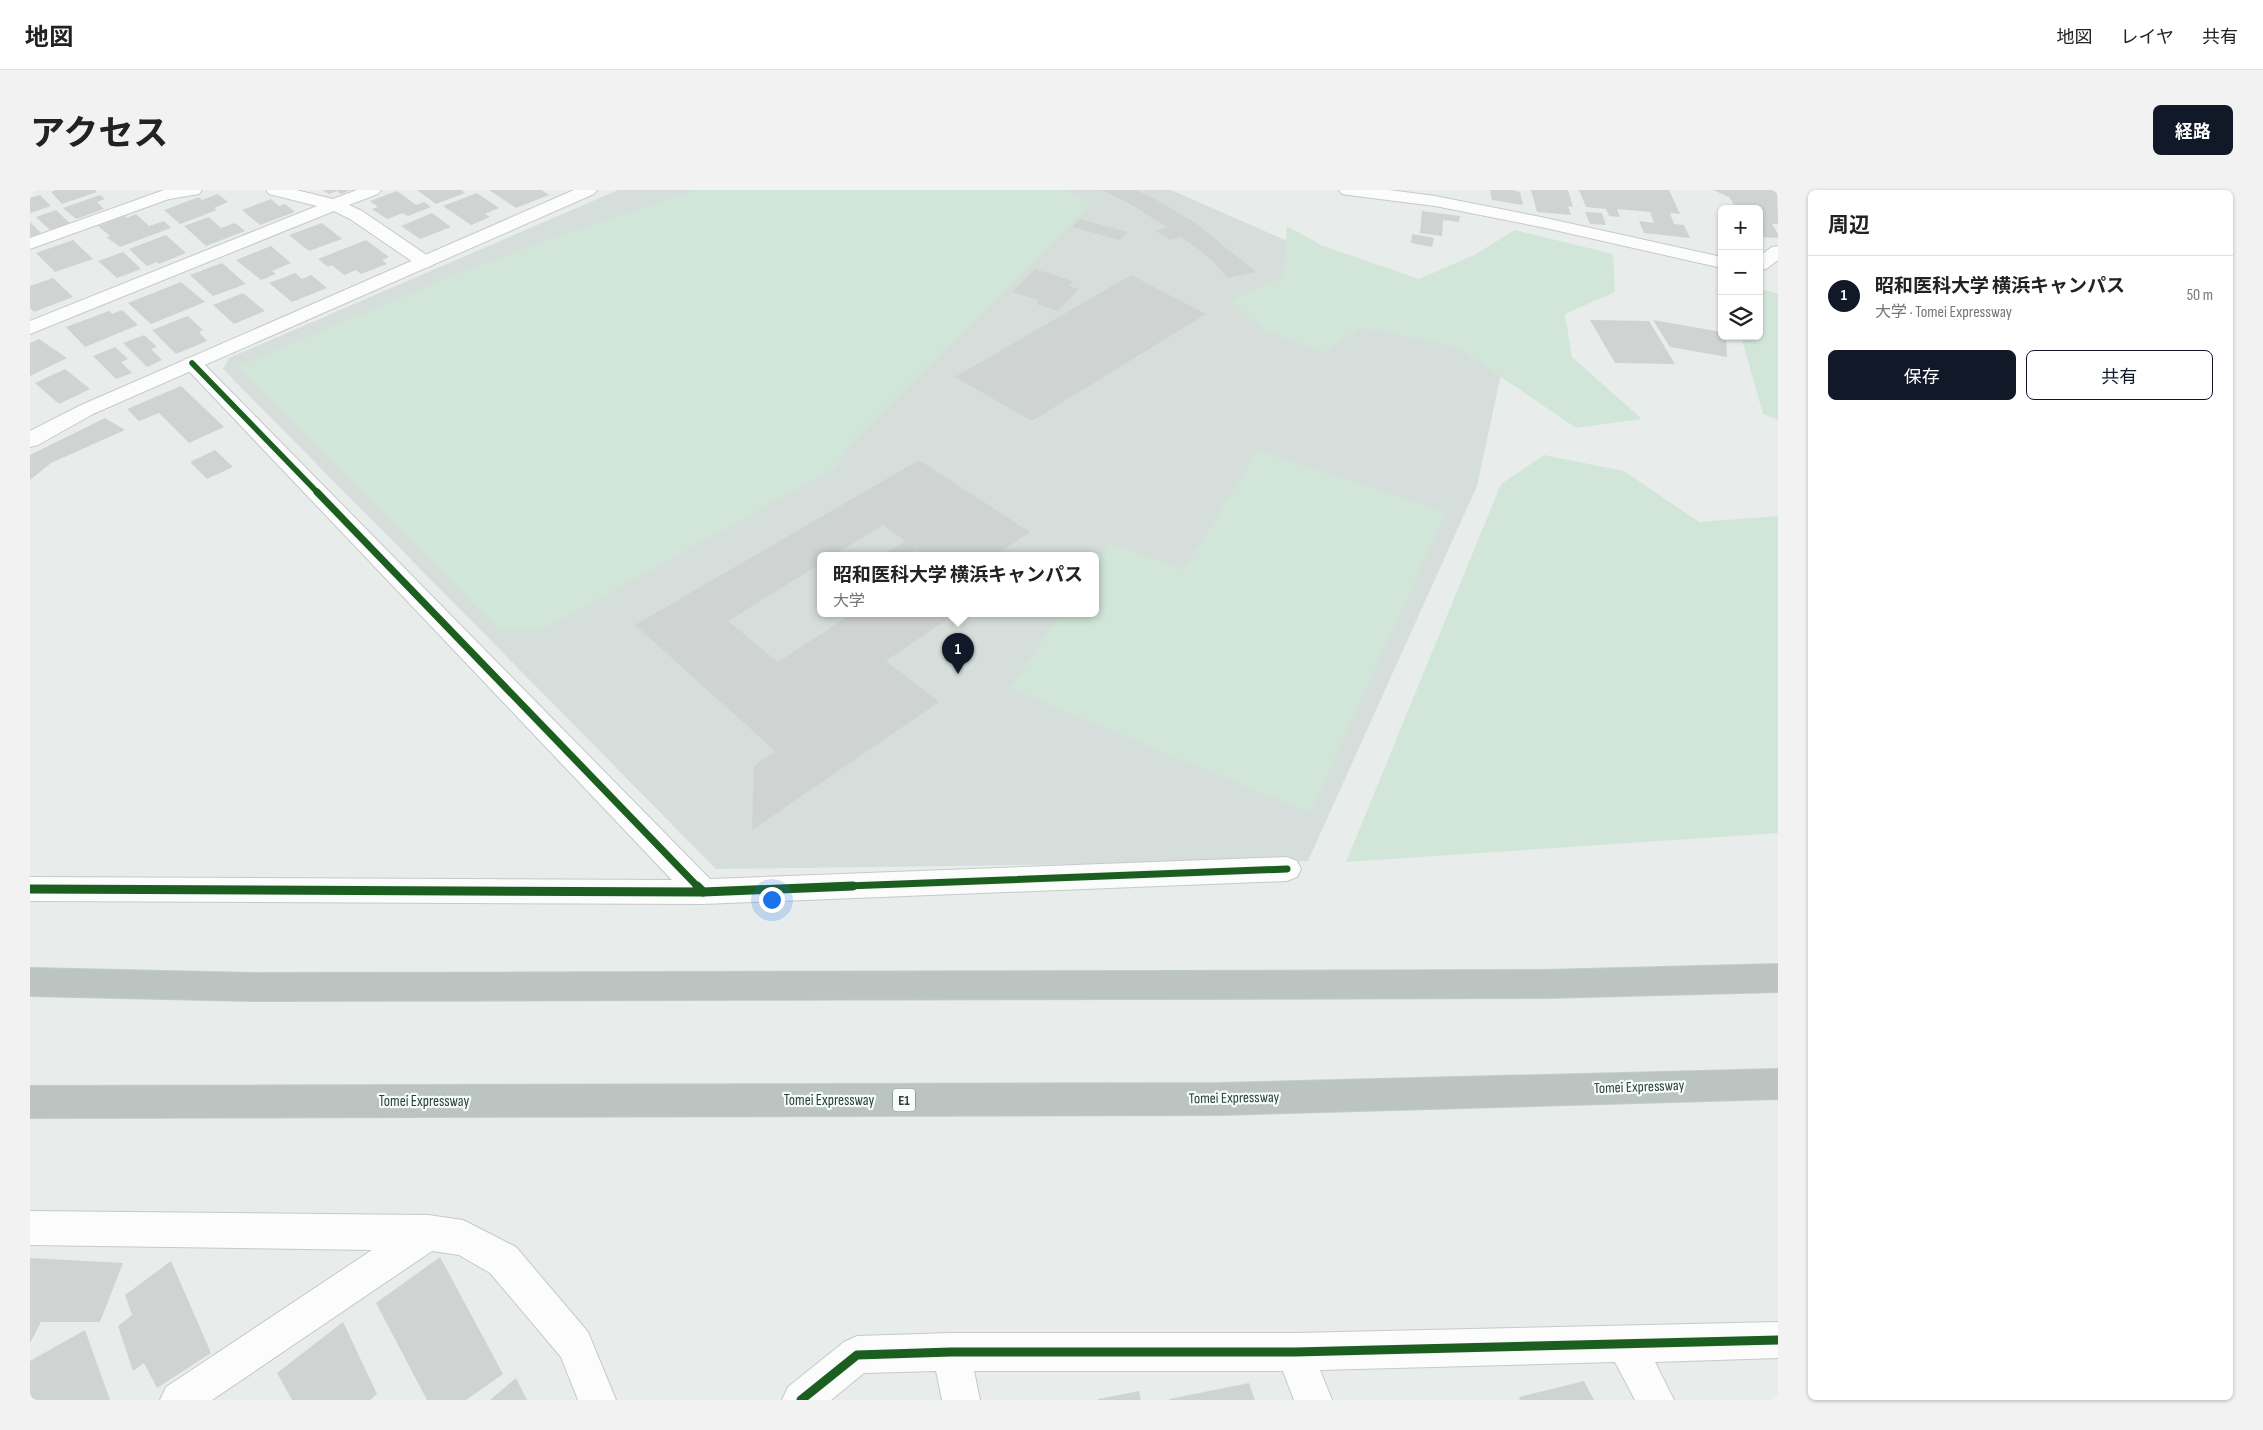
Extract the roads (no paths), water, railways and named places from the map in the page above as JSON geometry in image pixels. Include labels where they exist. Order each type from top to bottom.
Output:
[{"type":"highway","points":[[30,982],[283,987],[1536,984],[1778,978]]},
{"type":"highway","name":"Tomei Expressway","points":[[30,1102],[1211,1099],[1778,1084]]},
{"type":"street","points":[[30,244],[164,195],[192,190]]},
{"type":"street","points":[[276,190],[335,205],[356,215],[425,262]]},
{"type":"street","points":[[30,328],[372,190]]},
{"type":"street","points":[[30,440],[86,410],[588,190]]},
{"type":"street","points":[[1348,190],[1435,200],[1718,262]]},
{"type":"street","points":[[1763,272],[1778,251]]},
{"type":"street","points":[[192,363],[703,892]]},
{"type":"street","points":[[30,889],[703,892],[1287,869]]},
{"type":"street","points":[[30,1228],[428,1233],[463,1238],[503,1260],[576,1345],[597,1400]]},
{"type":"street","points":[[179,1400],[428,1233]]},
{"type":"street","points":[[801,1400],[856,1356],[951,1352],[1295,1352],[1778,1340]]},
{"type":"street","points":[[1626,1345],[1655,1400]]},
{"type":"street","points":[[951,1352],[962,1400]]},
{"type":"street","points":[[1295,1352],[1313,1400]]},
{"type":"place","name":"昭和医科大学 横浜キャンパス","points":[[958,674]]}]
